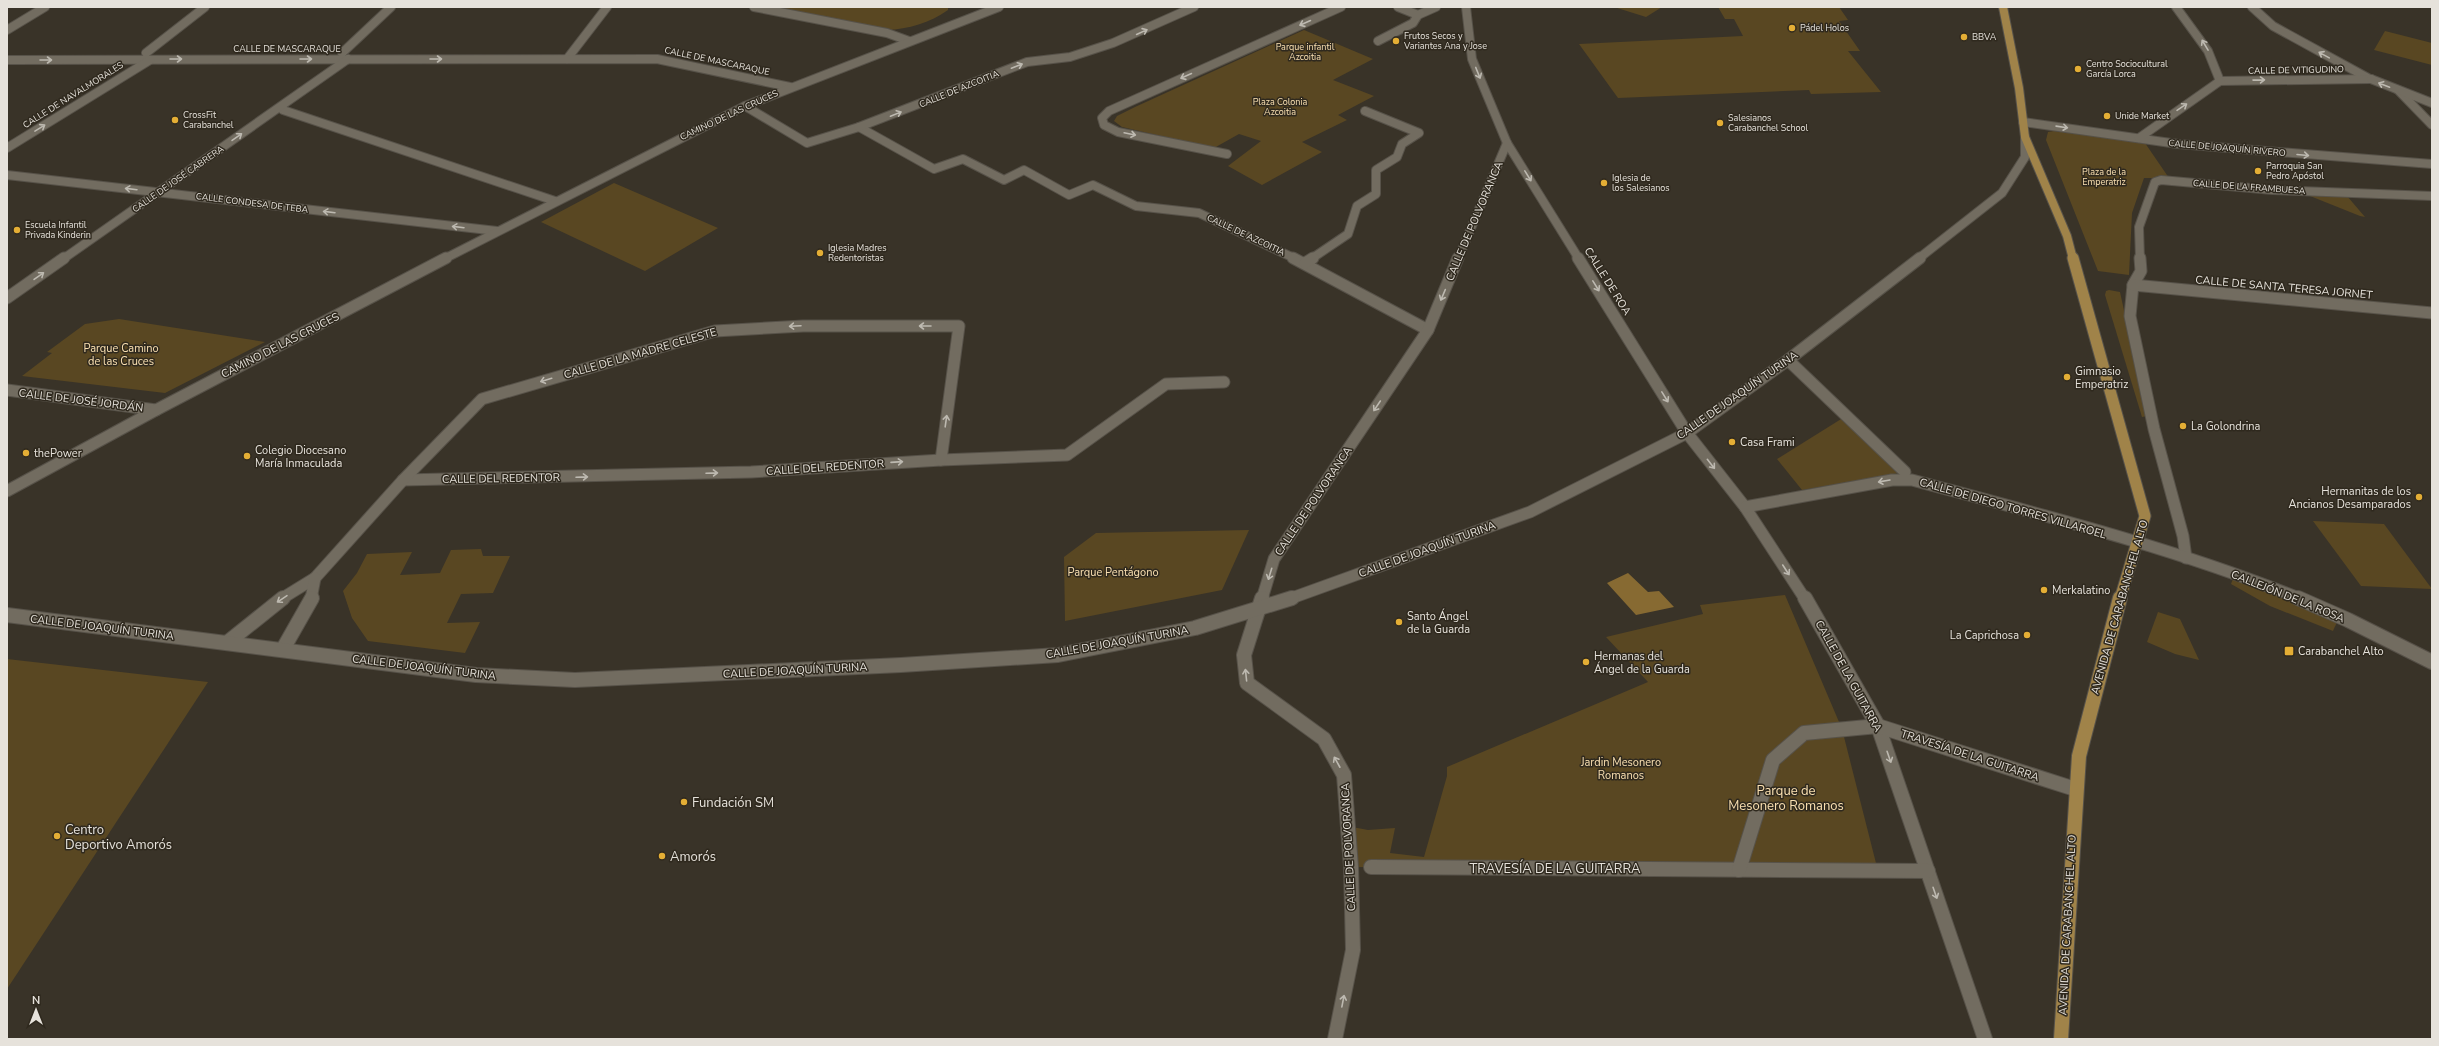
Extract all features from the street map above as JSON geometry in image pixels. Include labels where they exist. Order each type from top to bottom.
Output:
[{"type":"main road","points":[[2003,7],[2020,88],[2025,137]]},
{"type":"main road","name":"AVENIDA DE CARABANCHEL ALTO","points":[[2025,137],[2057,210],[2078,272],[2145,516],[2138,543],[2115,614],[2079,756],[2075,789],[2061,1039]]},
{"type":"street","points":[[7,30],[45,7]]},
{"type":"street","points":[[148,56],[205,7]]},
{"type":"street","name":"CALLE DE MASCARAQUE","points":[[345,56],[391,7]]},
{"type":"street","points":[[567,59],[607,7]]},
{"type":"street","points":[[754,7],[887,32],[909,41]]},
{"type":"street","name":"CAMINO DE LAS CRUCES","points":[[7,491],[156,410],[497,231],[745,106],[790,87],[999,7]]},
{"type":"street","name":"CALLE DE AZCOITIA","points":[[745,106],[807,143],[860,127],[1027,62],[1044,62],[1128,38],[1194,7]]},
{"type":"street","points":[[1227,154],[1118,132],[1104,125],[1102,118],[1109,111],[1341,7]]},
{"type":"street","points":[[1399,7],[1418,15]]},
{"type":"street","points":[[1378,41],[1413,23],[1418,15],[1436,7]]},
{"type":"street","name":"CALLE DE ROA","points":[[1466,7],[1472,59],[1507,143],[1688,433]]},
{"type":"street","points":[[2139,138],[2220,81],[2217,68],[2204,43],[2176,7]]},
{"type":"street","points":[[2252,7],[2273,26],[2371,79],[2432,103]]},
{"type":"street","name":"CALLE DE MASCARAQUE","points":[[7,60],[148,56],[657,59],[790,87]]},
{"type":"street","name":"CALLE DE NAVALMORALES","points":[[7,148],[148,56]]},
{"type":"street","name":"CALLE DE JOSÉ CABRERA","points":[[7,298],[159,193],[345,56]]},
{"type":"street","name":"CALLE DE VITIGUDINO","points":[[2220,81],[2371,79]]},
{"type":"street","points":[[2398,90],[2432,125]]},
{"type":"street","points":[[283,110],[555,201]]},
{"type":"street","points":[[1305,263],[1348,234],[1357,206],[1376,194],[1376,170],[1397,157],[1402,144],[1419,133],[1365,111]]},
{"type":"street","name":"CALLE DE JOAQUÍN RIVERO","points":[[2023,122],[2185,145],[2432,164]]},
{"type":"street","name":"CALLE DE AZCOITIA","points":[[860,127],[934,169],[963,159],[1004,180],[1024,170],[1069,195],[1093,185],[1136,206],[1198,213],[1252,240],[1305,263],[1428,330]]},
{"type":"street","name":"CALLE DE JOAQUÍN TURINA","points":[[7,615],[283,649],[476,675],[575,680],[901,665],[1058,655],[1194,628],[1259,610],[1530,512],[1688,433],[1788,360],[2002,193],[2024,158],[2025,137]]},
{"type":"street","name":"CALLE DE POLVORANCA","points":[[1335,1039],[1353,950],[1351,867],[1344,775],[1324,739],[1247,683],[1244,654],[1274,559],[1428,330],[1507,143]]},
{"type":"street","name":"CALLE CONDESA DE TEBA","points":[[7,175],[497,231]]},
{"type":"street","name":"CALLE DE LA FRAMBUESA","points":[[2133,285],[2141,271],[2139,227],[2155,182],[2161,180],[2272,190],[2432,196]]},
{"type":"street","points":[[2133,285],[2130,316],[2154,430],[2183,536],[2186,558]]},
{"type":"street","name":"CALLE DE SANTA TERESA JORNET","points":[[2133,285],[2432,312]]},
{"type":"street","name":"CALLE DE LA MADRE CELESTE","points":[[228,642],[281,599],[316,578],[403,480],[482,399],[715,330],[803,326],[959,326],[941,460]]},
{"type":"street","points":[[1788,360],[1905,472]]},
{"type":"street","name":"CALLE DEL REDENTOR","points":[[403,480],[562,478],[751,472],[941,460],[1067,455],[1166,384],[1224,382]]},
{"type":"street","name":"CALLE DE JOSÉ JORDÁN","points":[[7,390],[156,410]]},
{"type":"street","name":"CALLE DE LA GUITARRA","points":[[1688,433],[1745,507],[1819,620],[1878,726],[1985,1039]]},
{"type":"street","name":"CALLE DE DIEGO TORRES VILLAROEL","points":[[1745,507],[1892,480],[1912,480],[2138,543]]},
{"type":"street","name":"CALLEJÓN DE LA ROSA","points":[[2138,543],[2262,584],[2320,606],[2432,662]]},
{"type":"street","name":"CALLE DE LA MADRE CELESTE","points":[[283,649],[311,601],[316,578]]},
{"type":"street","name":"TRAVESÍA DE LA GUITARRA","points":[[1739,870],[1773,760],[1804,733],[1878,726],[2075,789]]},
{"type":"street","name":"TRAVESÍA DE LA GUITARRA","points":[[1371,867],[1928,871]]},
{"type":"green space","points":[[772,7],[948,7],[948,10],[926,22],[903,28],[887,30]]},
{"type":"green space","points":[[1614,7],[1662,7],[1646,17]]},
{"type":"green space","points":[[1718,7],[1839,7],[1848,20],[1839,21],[1860,51],[1848,51],[1881,92],[1811,94],[1809,90],[1618,98],[1579,44],[1743,36],[1734,19],[1725,19]]},
{"type":"green space","name":"Plaza Colonia Azcoitia","points":[[1304,30],[1373,59],[1333,80],[1374,96],[1338,115],[1347,120],[1302,142],[1322,152],[1262,185],[1228,166],[1261,141],[1239,134],[1214,148],[1122,127],[1114,121],[1117,116],[1135,107]]},
{"type":"green space","points":[[2385,31],[2432,43],[2432,65],[2374,50]]},
{"type":"green space","name":"Plaza de la Emperatriz","points":[[2054,131],[2145,143],[2169,178],[2144,178],[2132,213],[2129,275],[2098,271],[2046,140],[2048,132]]},
{"type":"green space","points":[[614,183],[718,228],[645,271],[541,222]]},
{"type":"green space","points":[[2310,196],[2347,196],[2365,217]]},
{"type":"green space","points":[[2109,290],[2120,292],[2147,416],[2142,417],[2105,295],[2106,291]]},
{"type":"green space","name":"Parque Camino de las Cruces","points":[[119,319],[265,342],[165,393],[22,376],[52,353],[47,352],[85,324]]},
{"type":"green space","points":[[1846,416],[1905,472],[1802,490],[1777,459]]},
{"type":"green space","points":[[2313,521],[2384,524],[2432,589],[2361,586]]},
{"type":"green space","name":"Parque Pentágono","points":[[1249,530],[1222,590],[1065,621],[1064,557],[1096,533]]},
{"type":"green space","points":[[481,549],[483,556],[510,556],[493,593],[461,594],[447,623],[480,622],[465,653],[368,641],[352,618],[343,591],[357,573],[367,554],[412,552],[400,575],[440,573],[451,550]]},
{"type":"green space","points":[[2234,576],[2281,593],[2337,622],[2333,631],[2270,606],[2231,584]]},
{"type":"green space","points":[[1785,595],[1842,729],[1878,871],[1351,867],[1347,826],[1368,830],[1395,828],[1390,853],[1424,857],[1447,776],[1447,767],[1648,682],[1606,637],[1703,614],[1700,605]]},
{"type":"green space","points":[[2158,612],[2180,619],[2199,660],[2175,654],[2147,642]]},
{"type":"green space","name":"Centro Deportivo Amorós","points":[[7,659],[208,682],[7,989]]},
{"type":"shaded area","points":[[1628,573],[1648,592],[1659,591],[1674,607],[1636,615],[1607,583]]},
{"type":"place","name":"Pádel Holos","points":[[1792,28]]},
{"type":"place","name":"BBVA","points":[[1964,37]]},
{"type":"place","name":"Frutos Secos y Variantes Ana y Jose","points":[[1396,41]]},
{"type":"place","name":"Centro Sociocultural García Lorca","points":[[2078,69]]},
{"type":"place","name":"Unide Market","points":[[2107,116]]},
{"type":"place","name":"CrossFit Carabanchel","points":[[175,120]]},
{"type":"place","name":"Salesianos Carabanchel School","points":[[1720,123]]},
{"type":"place","name":"Parroquia San Pedro Apóstol","points":[[2258,171]]},
{"type":"place","name":"Iglesia de los Salesianos","points":[[1604,183]]},
{"type":"place","name":"Escuela Infantil Privada Kinderin","points":[[17,230]]},
{"type":"place","name":"Iglesia Madres Redentoristas","points":[[820,253]]},
{"type":"place","name":"Gimnasio Emperatriz","points":[[2067,377]]},
{"type":"place","name":"La Golondrina","points":[[2183,426]]},
{"type":"place","name":"Casa Frami","points":[[1732,442]]},
{"type":"place","name":"thePower","points":[[26,453]]},
{"type":"place","name":"Colegio Diocesano María Inmaculada","points":[[247,456]]},
{"type":"place","name":"Hermanitas de los Ancianos Desamparados","points":[[2419,497]]},
{"type":"place","name":"Merkalatino","points":[[2044,590]]},
{"type":"place","name":"Santo Ángel de la Guarda","points":[[1399,622]]},
{"type":"place","name":"La Caprichosa","points":[[2027,635]]},
{"type":"place","name":"Carabanchel Alto","points":[[2289,651]]},
{"type":"place","name":"Hermanas del Ángel de la Guarda","points":[[1586,662]]},
{"type":"place","name":"Fundación SM","points":[[684,802]]},
{"type":"place","name":"Centro Deportivo Amorós","points":[[57,836]]},
{"type":"place","name":"Amorós","points":[[662,856]]},
{"type":"park label","name":"Parque infantil Azcoitia","points":[[1305,52]]},
{"type":"park label","name":"Jardin Mesonero Romanos","points":[[1621,768]]},
{"type":"park label","name":"Parque de Mesonero Romanos","points":[[1786,798]]}]
